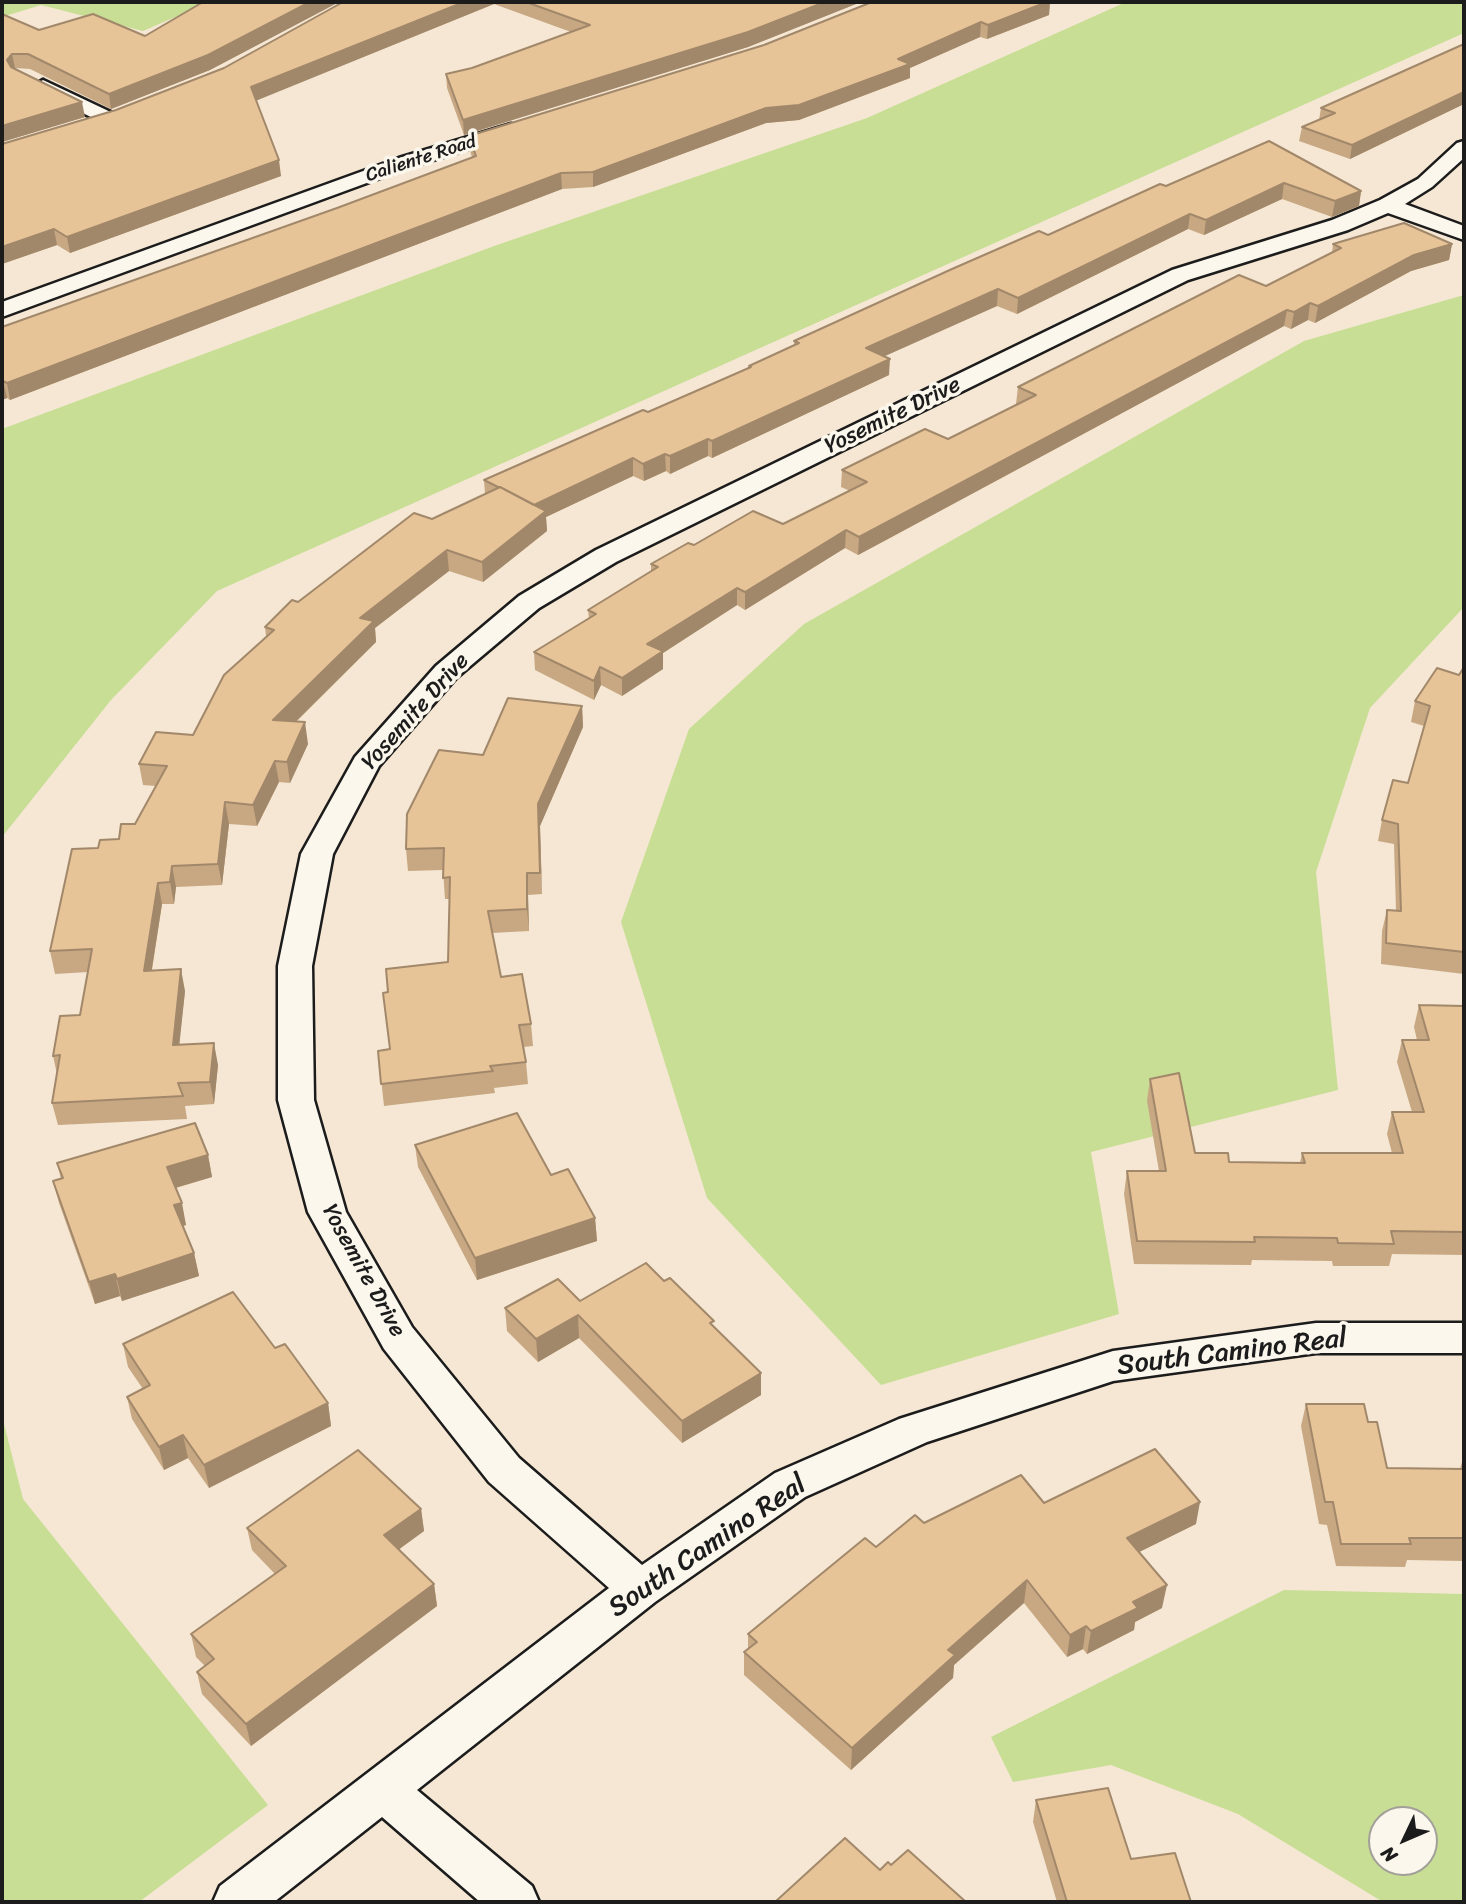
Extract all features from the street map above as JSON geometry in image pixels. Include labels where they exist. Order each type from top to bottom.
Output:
[{"type":"street","points":[[22,75],[117,116],[84,127]]},
{"type":"street","name":"Caliente Road","points":[[2,310],[407,162],[536,122]]},
{"type":"street","name":"Yosemite Drive","points":[[640,1589],[504,1470],[398,1338],[327,1212],[296,1100],[295,966],[317,853],[366,763],[446,671],[529,602],[606,556],[1180,275],[1340,225],[1388,205],[1425,183],[1464,148]]},
{"type":"street","points":[[1388,205],[1464,233]]},
{"type":"street","name":"South Camino Real","points":[[237,1902],[640,1589],[790,1485],[913,1430],[1113,1366],[1316,1338],[1464,1338]]},
{"type":"street","points":[[382,1788],[515,1902]]},
{"type":"green space","points":[[2,2],[210,2],[143,31],[41,5],[2,17]]},
{"type":"green space","points":[[1126,2],[1464,2],[1464,33],[217,591],[111,700],[2,837],[2,429],[497,245],[867,118]]},
{"type":"green space","points":[[1464,295],[1464,607],[1370,708],[1316,872],[1338,1090],[1091,1152],[1119,1314],[881,1385],[707,1198],[621,922],[689,729],[804,624],[1304,341]]},
{"type":"green space","points":[[2,1416],[23,1499],[268,1805],[139,1902],[2,1902]]},
{"type":"green space","points":[[1284,1590],[1464,1594],[1464,1902],[1383,1902],[1238,1814],[1111,1765],[1013,1782],[991,1737]]},
{"type":"building","points":[[203,2],[310,2],[208,55],[109,94],[28,54],[12,54],[7,60],[11,67],[82,102],[2,126],[2,14],[39,30],[93,14],[145,36]]},
{"type":"building","points":[[343,2],[464,2],[251,87],[279,160],[67,237],[54,229],[2,247],[2,144],[116,110],[224,68]]},
{"type":"building","points":[[526,2],[825,2],[748,32],[463,120],[446,74],[472,68],[590,25]]},
{"type":"building","points":[[872,2],[1047,2],[988,25],[981,22],[898,59],[910,64],[799,105],[766,108],[593,172],[561,173],[7,383],[2,382],[2,327],[476,156],[469,136],[764,45]]},
{"type":"building","points":[[1464,44],[1464,92],[1352,145],[1302,127],[1335,113],[1321,108]]},
{"type":"building","points":[[1269,141],[1361,191],[1335,201],[1284,183],[1206,220],[1190,214],[1018,298],[998,289],[866,348],[890,359],[712,441],[708,439],[670,456],[665,454],[643,464],[633,458],[534,505],[484,480],[643,410],[648,412],[751,367],[749,366],[799,343],[794,341],[1039,231],[1048,235],[1160,184],[1166,186]]},
{"type":"building","points":[[1404,223],[1452,244],[1414,255],[1318,306],[1310,303],[1294,312],[1287,310],[859,537],[846,530],[745,592],[737,588],[647,644],[663,651],[622,678],[600,667],[594,681],[534,652],[596,614],[588,610],[658,567],[651,564],[688,543],[694,545],[753,511],[783,524],[867,482],[842,470],[925,429],[948,439],[1036,395],[1018,387],[1239,275],[1266,286],[1341,248],[1333,244]]},
{"type":"building","points":[[500,487],[546,511],[482,562],[447,550],[360,618],[374,621],[273,720],[305,722],[287,762],[275,761],[253,805],[225,802],[218,864],[172,866],[170,882],[158,883],[144,971],[181,969],[173,1045],[214,1043],[210,1082],[178,1083],[183,1096],[52,1103],[60,1055],[53,1056],[60,1016],[80,1015],[92,949],[50,951],[72,849],[98,848],[100,840],[119,839],[121,824],[135,824],[167,766],[139,764],[156,732],[193,735],[224,675],[274,630],[265,627],[292,600],[298,602],[414,513],[432,519]]},
{"type":"building","points":[[1464,667],[1464,952],[1386,943],[1387,910],[1401,911],[1398,824],[1382,820],[1393,780],[1408,783],[1430,706],[1415,701],[1437,668],[1459,675]]},
{"type":"building","points":[[508,698],[582,706],[538,804],[540,873],[527,873],[527,909],[488,911],[501,977],[522,974],[531,1024],[519,1025],[526,1062],[490,1066],[493,1071],[381,1084],[378,1051],[390,1049],[383,993],[388,992],[386,969],[448,962],[450,877],[443,878],[444,848],[406,849],[407,814],[439,750],[483,755]]},
{"type":"building","points":[[1419,1005],[1464,1006],[1464,1232],[1391,1231],[1394,1244],[1338,1243],[1337,1238],[1254,1237],[1255,1242],[1137,1241],[1127,1171],[1166,1171],[1150,1079],[1179,1073],[1195,1153],[1228,1153],[1229,1162],[1305,1163],[1302,1153],[1403,1153],[1392,1112],[1424,1112],[1402,1040],[1429,1040]]},
{"type":"building","points":[[517,1113],[551,1175],[568,1169],[595,1218],[475,1258],[415,1145]]},
{"type":"building","points":[[195,1123],[208,1155],[167,1167],[182,1203],[174,1205],[194,1253],[117,1279],[115,1274],[89,1282],[53,1181],[63,1178],[57,1163]]},
{"type":"building","points":[[646,1263],[664,1281],[670,1278],[714,1321],[710,1323],[761,1373],[682,1421],[578,1315],[536,1339],[505,1308],[558,1279],[580,1301]]},
{"type":"building","points":[[233,1292],[275,1348],[285,1344],[328,1403],[204,1465],[183,1435],[159,1447],[127,1397],[150,1385],[123,1344]]},
{"type":"building","points":[[1306,1404],[1364,1404],[1368,1422],[1377,1422],[1387,1468],[1464,1469],[1464,1538],[1409,1538],[1411,1544],[1341,1544],[1333,1502],[1325,1502]]},
{"type":"building","points":[[1155,1449],[1200,1502],[1127,1538],[1167,1585],[1133,1602],[1138,1608],[1091,1631],[1086,1626],[1070,1635],[1027,1580],[948,1650],[955,1655],[852,1748],[744,1652],[757,1642],[748,1634],[865,1538],[876,1547],[915,1515],[924,1523],[1021,1475],[1044,1503]]},
{"type":"building","points":[[358,1450],[421,1509],[384,1535],[434,1584],[246,1724],[197,1672],[214,1659],[191,1634],[286,1566],[247,1528]]},
{"type":"building","points":[[1108,1788],[1131,1859],[1175,1853],[1191,1902],[1067,1902],[1036,1800]]},
{"type":"building","points":[[845,1838],[880,1870],[888,1862],[891,1865],[908,1850],[966,1902],[775,1902]]}]
